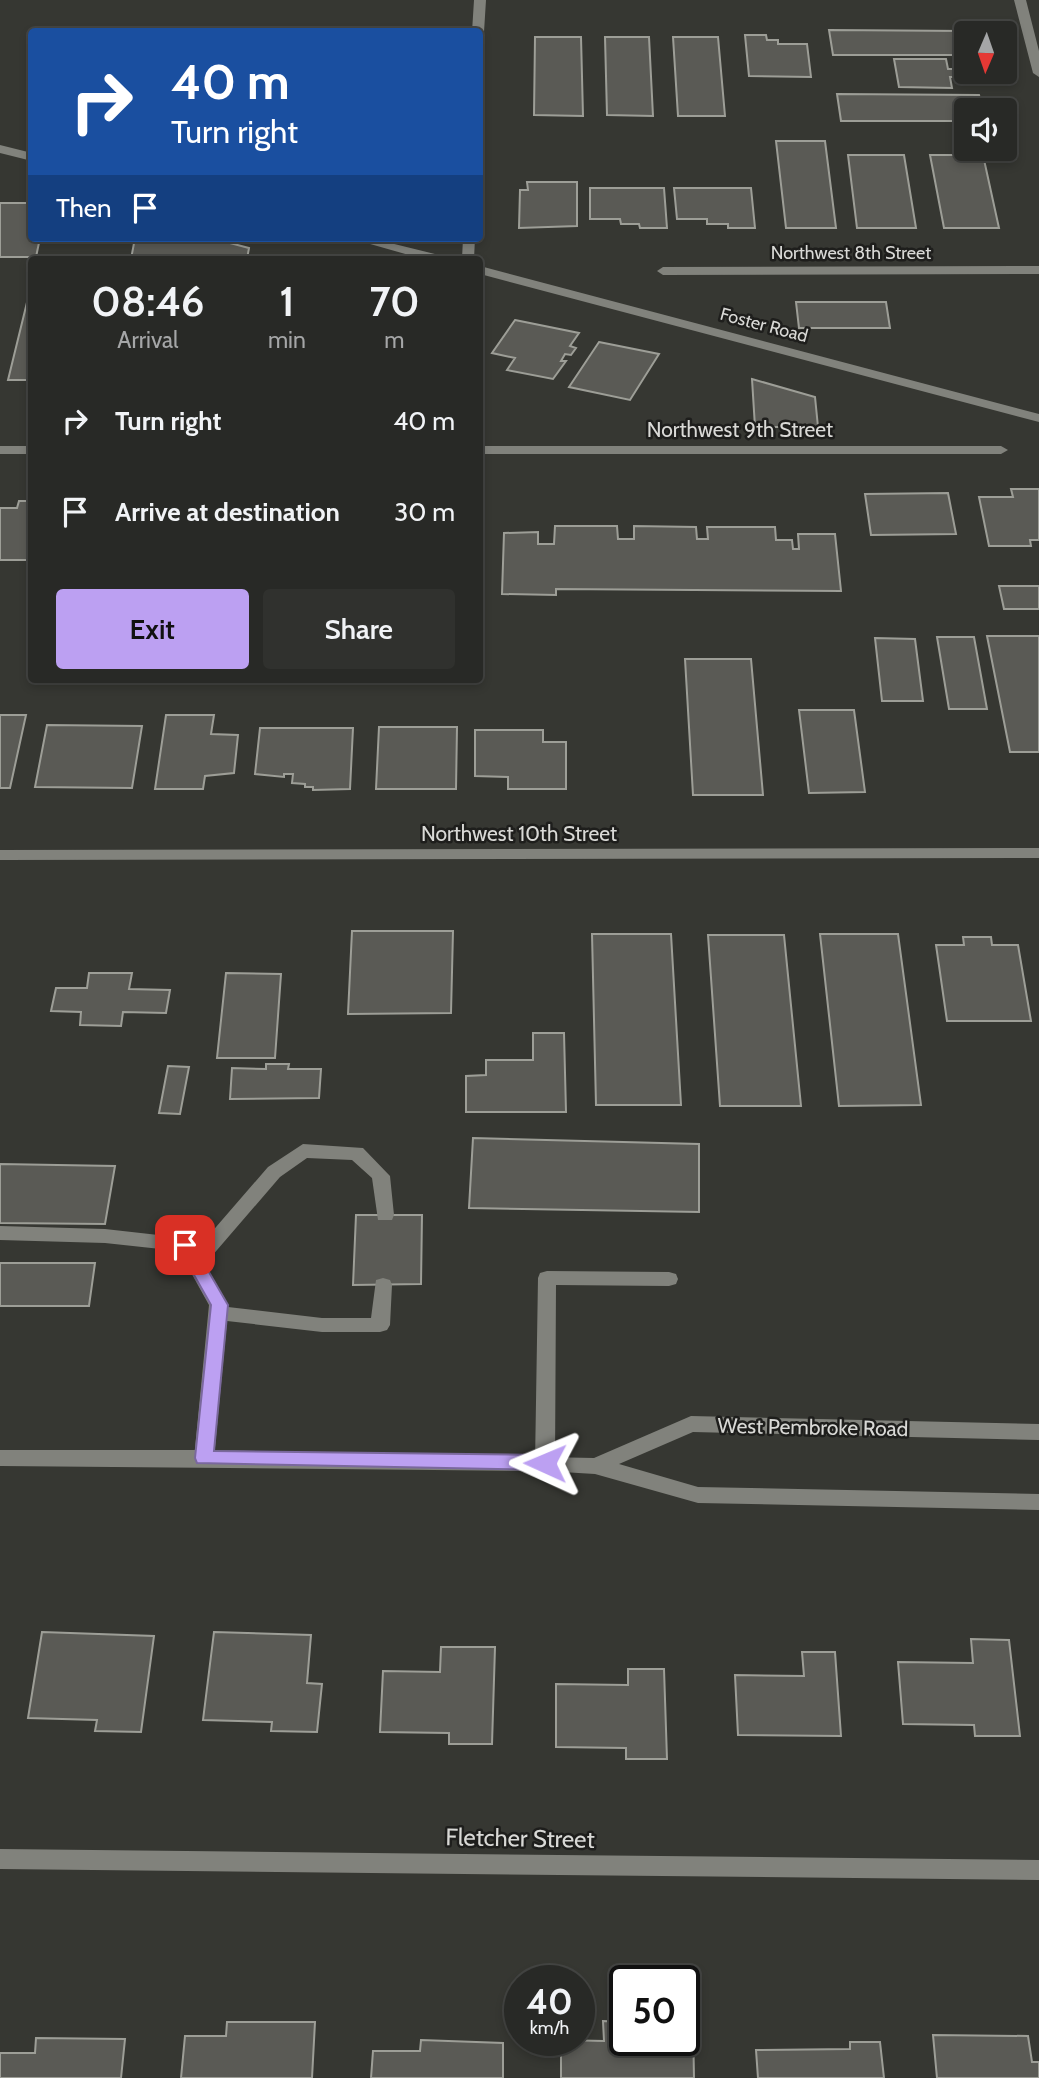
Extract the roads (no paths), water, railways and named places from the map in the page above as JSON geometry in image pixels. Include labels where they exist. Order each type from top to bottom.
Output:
[{"type":"street","points":[[478,28],[480,0]]},
{"type":"street","points":[[1020,0],[1039,73]]},
{"type":"street","points":[[0,149],[28,156]]},
{"type":"street","points":[[371,242],[426,256]]},
{"type":"street","name":"Northwest 8th Street","points":[[663,271],[1039,270]]},
{"type":"street","name":"Foster Road","points":[[483,271],[1039,418]]},
{"type":"street","points":[[0,450],[28,450]]},
{"type":"street","name":"Northwest 9th Street","points":[[483,450],[1001,450]]},
{"type":"street","name":"Northwest 10th Street","points":[[0,855],[1039,853]]},
{"type":"street","points":[[195,1263],[274,1172],[303,1150],[356,1153],[381,1177],[385,1215]]},
{"type":"street","points":[[0,1233],[105,1236],[185,1245],[219,1305],[204,1458]]},
{"type":"street","points":[[545,1463],[547,1278],[669,1279]]},
{"type":"street","points":[[218,1313],[322,1325],[380,1325],[383,1285]]},
{"type":"street","name":"West Pembroke Road","points":[[595,1466],[691,1424],[1039,1432]]},
{"type":"street","name":"West Pembroke Road","points":[[0,1458],[545,1463],[595,1466],[698,1495],[1039,1502]]},
{"type":"street","name":"Fletcher Street","points":[[0,1859],[1039,1870]]}]
